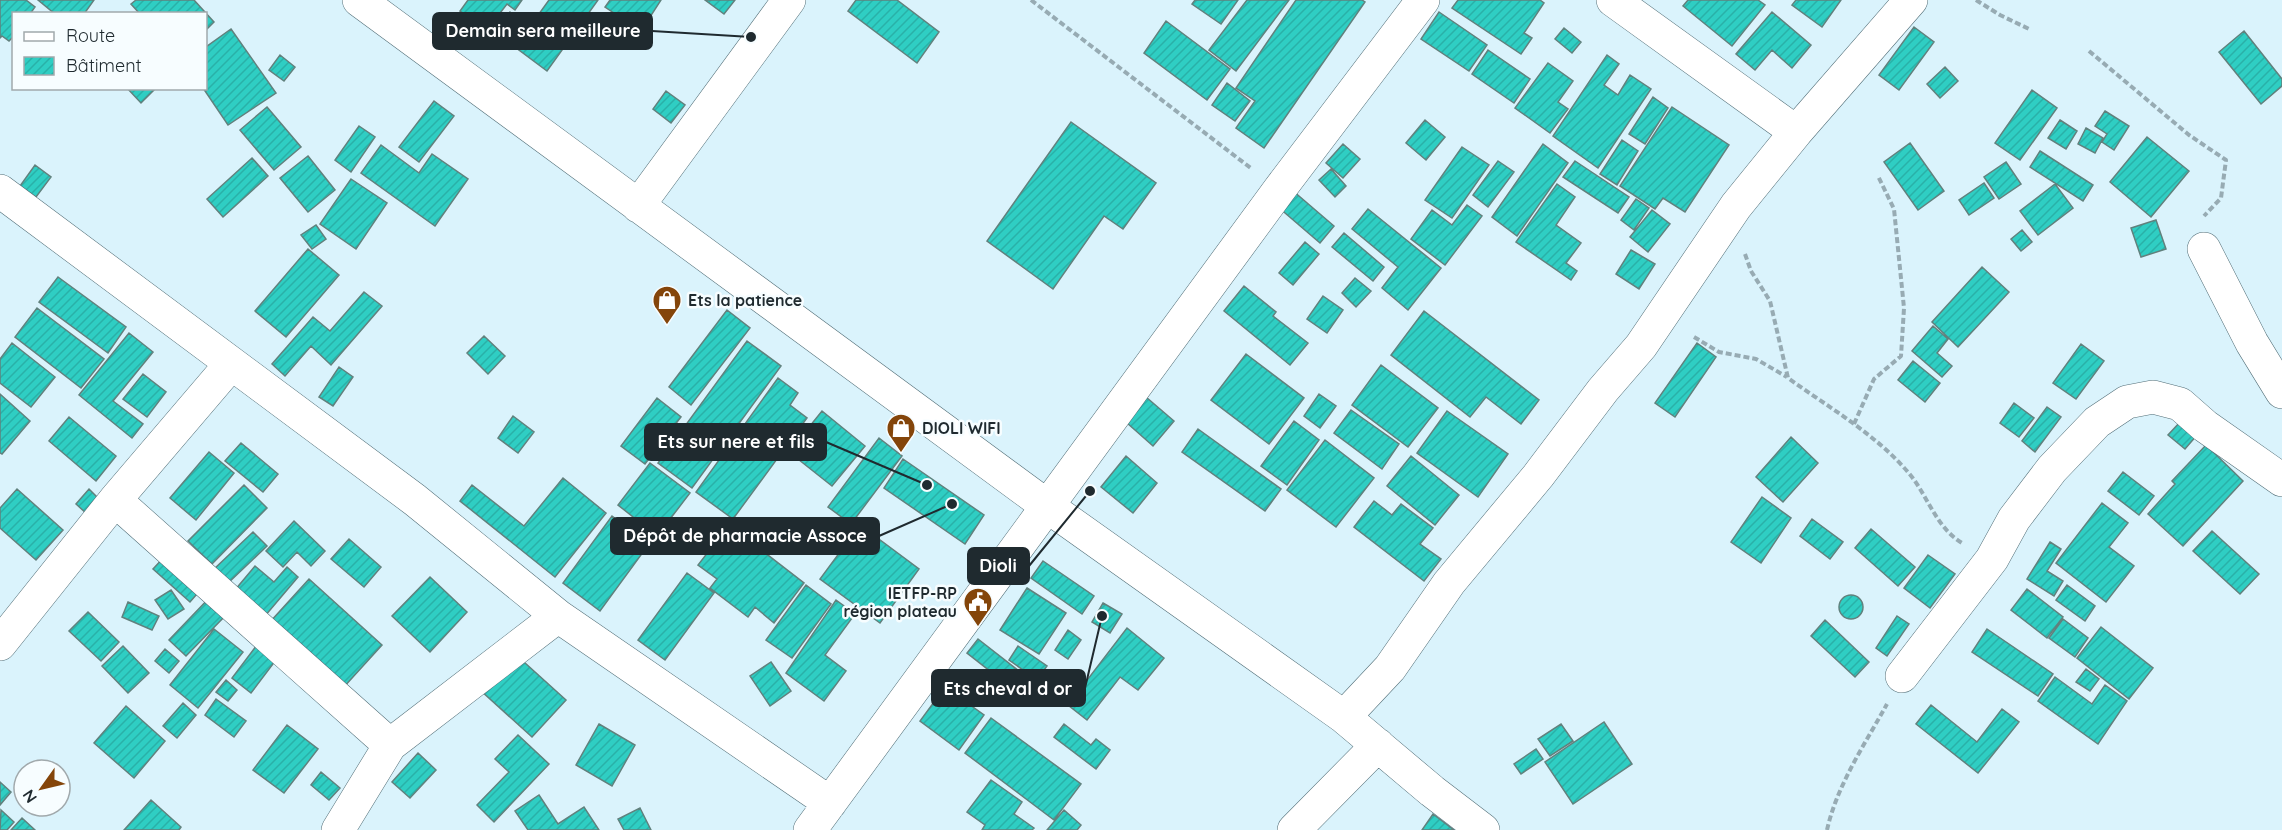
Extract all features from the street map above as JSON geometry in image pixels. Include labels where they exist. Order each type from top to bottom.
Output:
[{"type":"street","points":[[359,0],[1047,506],[1344,717],[1432,791],[1483,830]]},
{"type":"street","points":[[638,206],[789,0]]},
{"type":"street","points":[[810,830],[1279,190],[1423,0]]},
{"type":"street","points":[[1613,0],[1796,132]]},
{"type":"street","points":[[1344,717],[1390,668],[1449,583],[1538,476],[1603,390],[1641,346],[1736,206],[1796,132],[1911,0]]},
{"type":"street","points":[[0,190],[415,500],[558,616],[830,803]]},
{"type":"street","points":[[2204,249],[2252,343],[2282,392]]},
{"type":"street","points":[[0,644],[115,500],[231,364]]},
{"type":"street","points":[[1902,676],[1992,559],[2014,519],[2052,468],[2097,422],[2127,402],[2153,397],[2180,404],[2205,426],[2282,480]]},
{"type":"street","points":[[115,500],[390,744]]},
{"type":"street","points":[[338,830],[390,744],[558,616]]},
{"type":"street","points":[[1294,830],[1378,745]]},
{"type":"path","points":[[1031,0],[1279,190]]},
{"type":"path","points":[[1977,0],[2000,15],[2029,29]]},
{"type":"path","points":[[2089,51],[2189,135],[2226,160],[2221,198],[2199,222],[2204,249]]},
{"type":"path","points":[[1854,424],[1874,379],[1901,356],[1904,308],[1894,209],[1878,176]]},
{"type":"path","points":[[1736,206],[1739,235],[1750,272],[1770,301],[1788,378]]},
{"type":"path","points":[[1694,337],[1719,352],[1756,359],[1788,378],[1854,424],[1907,471],[1923,492],[1936,518],[1959,542],[1992,559]]},
{"type":"path","points":[[1827,830],[1831,811],[1902,676]]},
{"type":"building","points":[[0,0],[26,0],[35,7],[31,12],[12,12],[12,38],[9,41],[2,36],[0,38]]},
{"type":"building","points":[[38,0],[94,0],[85,12],[53,12]]},
{"type":"building","points":[[136,0],[194,0],[205,12],[138,12],[131,4]]},
{"type":"building","points":[[468,0],[522,0],[515,10],[507,4],[487,30],[460,11]]},
{"type":"building","points":[[549,0],[598,0],[547,71],[515,47]]},
{"type":"building","points":[[610,0],[661,0],[641,31],[605,7]]},
{"type":"building","points":[[705,0],[735,0],[724,14]]},
{"type":"building","points":[[856,0],[897,0],[939,32],[917,63],[848,11]]},
{"type":"building","points":[[1195,0],[1238,0],[1221,24],[1192,4]]},
{"type":"building","points":[[1247,0],[1289,0],[1236,71],[1209,50]]},
{"type":"building","points":[[1296,0],[1362,0],[1365,2],[1264,148],[1236,128],[1255,101],[1236,88]]},
{"type":"building","points":[[1458,0],[1540,0],[1544,3],[1524,33],[1532,38],[1521,54],[1452,8]]},
{"type":"building","points":[[1688,0],[1758,0],[1765,5],[1732,46],[1683,6]]},
{"type":"building","points":[[1796,0],[1841,0],[1822,27],[1792,5]]},
{"type":"building","points":[[510,12],[523,21],[508,43],[495,34]]},
{"type":"building","points":[[1439,12],[1487,45],[1469,71],[1421,39]]},
{"type":"building","points":[[1772,12],[1811,45],[1792,68],[1772,50],[1755,70],[1736,54]]},
{"type":"building","points":[[207,14],[214,22],[207,29]]},
{"type":"building","points":[[1166,21],[1230,69],[1207,100],[1144,53]]},
{"type":"building","points":[[1914,27],[1934,42],[1899,90],[1879,75]]},
{"type":"building","points":[[1564,28],[1581,42],[1572,53],[1555,39]]},
{"type":"building","points":[[231,29],[276,93],[228,125],[204,90],[207,90],[207,46]]},
{"type":"building","points":[[2244,31],[2282,79],[2282,86],[2261,104],[2219,52]]},
{"type":"building","points":[[1488,50],[1530,79],[1514,103],[1472,74]]},
{"type":"building","points":[[280,55],[295,67],[284,81],[269,70]]},
{"type":"building","points":[[1607,55],[1619,64],[1604,85],[1618,95],[1630,75],[1651,89],[1598,168],[1553,136]]},
{"type":"building","points":[[1548,63],[1573,81],[1558,102],[1568,109],[1550,133],[1515,108]]},
{"type":"building","points":[[1945,67],[1958,81],[1940,98],[1927,84]]},
{"type":"building","points":[[1227,83],[1250,101],[1235,121],[1212,105]]},
{"type":"building","points":[[129,90],[154,90],[141,103]]},
{"type":"building","points":[[2032,90],[2057,108],[2020,160],[1995,143]]},
{"type":"building","points":[[666,91],[685,105],[671,123],[653,109]]},
{"type":"building","points":[[1653,97],[1668,108],[1645,144],[1629,134]]},
{"type":"building","points":[[434,101],[454,116],[419,162],[399,147]]},
{"type":"building","points":[[267,107],[301,147],[274,170],[240,130]]},
{"type":"building","points":[[1672,107],[1729,145],[1685,212],[1663,198],[1655,209],[1620,186]]},
{"type":"building","points":[[2105,111],[2129,126],[2114,150],[2102,142],[2107,134],[2095,126]]},
{"type":"building","points":[[1425,120],[1445,137],[1426,160],[1406,143]]},
{"type":"building","points":[[2060,120],[2077,131],[2066,149],[2048,138]]},
{"type":"building","points":[[1071,122],[1156,183],[1123,229],[1104,216],[1053,289],[987,241]]},
{"type":"building","points":[[359,126],[375,137],[351,172],[335,160]]},
{"type":"building","points":[[2086,128],[2103,138],[2095,153],[2078,144]]},
{"type":"building","points":[[2147,137],[2189,171],[2151,217],[2110,182]]},
{"type":"building","points":[[1622,140],[1638,151],[1617,185],[1600,174]]},
{"type":"building","points":[[1910,143],[1944,191],[1918,210],[1884,162]]},
{"type":"building","points":[[1343,144],[1360,159],[1343,178],[1326,163]]},
{"type":"building","points":[[1543,144],[1568,163],[1517,236],[1492,217]]},
{"type":"building","points":[[381,145],[419,173],[432,154],[468,179],[435,226],[361,173]]},
{"type":"building","points":[[1462,147],[1489,165],[1452,218],[1425,200]]},
{"type":"building","points":[[2040,151],[2093,185],[2083,201],[2030,167]]},
{"type":"building","points":[[308,156],[335,190],[308,212],[280,178]]},
{"type":"building","points":[[252,158],[268,176],[223,217],[207,199]]},
{"type":"building","points":[[1498,161],[1514,172],[1488,207],[1473,195]]},
{"type":"building","points":[[1575,161],[1629,197],[1618,213],[1563,177]]},
{"type":"building","points":[[2006,162],[2021,184],[1999,199],[1984,177]]},
{"type":"building","points":[[35,165],[51,177],[36,197],[20,186]]},
{"type":"building","points":[[1331,169],[1346,186],[1335,197],[1319,180]]},
{"type":"building","points":[[351,179],[387,203],[356,249],[320,224]]},
{"type":"building","points":[[1984,183],[1994,198],[1969,215],[1959,200]]},
{"type":"building","points":[[1557,184],[1575,197],[1556,225],[1581,243],[1566,263],[1577,271],[1571,280],[1516,242]]},
{"type":"building","points":[[2055,184],[2073,208],[2038,235],[2020,211]]},
{"type":"building","points":[[1292,190],[1334,226],[1320,243],[1278,207]]},
{"type":"building","points":[[1636,199],[1649,208],[1634,230],[1621,220]]},
{"type":"building","points":[[1467,205],[1482,216],[1445,265],[1411,239],[1432,210],[1452,225]]},
{"type":"building","points":[[1368,209],[1441,268],[1408,310],[1382,288],[1398,267],[1352,229]]},
{"type":"building","points":[[1652,210],[1670,224],[1648,252],[1630,237]]},
{"type":"building","points":[[2156,220],[2166,249],[2141,257],[2131,228]]},
{"type":"building","points":[[316,225],[326,239],[312,249],[301,235]]},
{"type":"building","points":[[2022,230],[2032,242],[2021,251],[2011,239]]},
{"type":"building","points":[[1344,233],[1384,267],[1373,281],[1332,247]]},
{"type":"building","points":[[1305,242],[1319,254],[1293,285],[1279,273]]},
{"type":"building","points":[[308,249],[339,275],[286,337],[255,311]]},
{"type":"building","points":[[1631,250],[1655,264],[1639,289],[1616,274]]},
{"type":"building","points":[[1982,267],[2009,292],[1958,347],[1932,322]]},
{"type":"building","points":[[58,277],[126,327],[108,353],[39,302]]},
{"type":"building","points":[[1355,278],[1371,291],[1356,307],[1342,293]]},
{"type":"building","points":[[1244,286],[1276,312],[1273,316],[1308,343],[1290,365],[1224,311]]},
{"type":"building","points":[[364,292],[382,306],[331,365],[311,346],[285,376],[272,364],[313,317],[330,331]]},
{"type":"building","points":[[1323,296],[1343,310],[1327,333],[1307,319]]},
{"type":"building","points":[[37,308],[104,359],[81,388],[15,337]]},
{"type":"building","points":[[727,310],[750,328],[691,405],[669,387]]},
{"type":"building","points":[[1424,311],[1539,400],[1521,424],[1486,397],[1470,417],[1391,355]]},
{"type":"building","points":[[1933,326],[1948,339],[1937,353],[1952,366],[1942,377],[1912,351]]},
{"type":"building","points":[[129,333],[153,352],[113,401],[143,424],[132,438],[79,395]]},
{"type":"building","points":[[484,336],[505,356],[488,374],[467,353]]},
{"type":"building","points":[[747,341],[781,366],[692,488],[658,463]]},
{"type":"building","points":[[12,343],[55,377],[31,407],[0,383],[0,359]]},
{"type":"building","points":[[1697,343],[1716,357],[1675,417],[1655,403]]},
{"type":"building","points":[[2081,344],[2104,361],[2076,399],[2053,383]]},
{"type":"building","points":[[1246,354],[1304,398],[1269,444],[1211,400]]},
{"type":"building","points":[[1913,361],[1940,383],[1925,402],[1898,380]]},
{"type":"building","points":[[1381,365],[1438,408],[1408,447],[1352,405]]},
{"type":"building","points":[[339,367],[353,377],[333,406],[319,397]]},
{"type":"building","points":[[143,374],[166,392],[147,417],[123,399]]},
{"type":"building","points":[[778,378],[798,393],[790,405],[807,418],[733,519],[696,492]]},
{"type":"building","points":[[1139,391],[1174,421],[1153,446],[1118,415]]},
{"type":"building","points":[[0,394],[30,421],[2,454],[0,453]]},
{"type":"building","points":[[1319,394],[1336,406],[1320,428],[1304,416]]},
{"type":"building","points":[[657,398],[681,417],[645,464],[621,446]]},
{"type":"building","points":[[2014,403],[2034,418],[2019,437],[2000,423]]},
{"type":"building","points":[[2047,407],[2061,417],[2035,452],[2022,441]]},
{"type":"building","points":[[1351,410],[1399,444],[1382,469],[1334,433]]},
{"type":"building","points":[[822,411],[865,446],[832,486],[789,452]]},
{"type":"building","points":[[1447,411],[1508,454],[1478,497],[1417,453]]},
{"type":"building","points":[[513,416],[534,432],[518,453],[498,438]]},
{"type":"building","points":[[69,417],[116,456],[96,481],[49,441]]},
{"type":"building","points":[[1294,421],[1319,440],[1287,485],[1261,466]]},
{"type":"building","points":[[2181,421],[2197,435],[2185,449],[2168,435]]},
{"type":"building","points":[[1198,429],[1281,489],[1265,511],[1182,452]]},
{"type":"building","points":[[1791,437],[1818,463],[1783,502],[1756,477]]},
{"type":"building","points":[[879,438],[902,456],[851,524],[828,507]]},
{"type":"building","points":[[1325,440],[1374,478],[1336,527],[1287,490]]},
{"type":"building","points":[[241,443],[278,474],[263,492],[225,461]]},
{"type":"building","points":[[2206,445],[2243,481],[2183,546],[2148,514],[2175,484],[2172,481]]},
{"type":"building","points":[[209,452],[234,473],[196,520],[170,498]]},
{"type":"building","points":[[1126,456],[1157,483],[1133,513],[1101,487]]},
{"type":"building","points":[[1411,456],[1459,495],[1435,525],[1387,486]]},
{"type":"building","points":[[903,459],[984,515],[965,544],[884,488]]},
{"type":"building","points":[[650,463],[690,493],[657,536],[618,505]]},
{"type":"building","points":[[2123,472],[2154,496],[2139,515],[2108,491]]},
{"type":"building","points":[[563,478],[606,513],[555,577],[460,501],[472,485],[524,526]]},
{"type":"building","points":[[244,485],[267,508],[212,564],[188,541]]},
{"type":"building","points":[[17,489],[63,530],[36,560],[0,528],[0,508]]},
{"type":"building","points":[[89,489],[100,500],[87,514],[76,504]]},
{"type":"building","points":[[1762,497],[1791,518],[1761,563],[1731,542]]},
{"type":"building","points":[[1374,501],[1392,515],[1401,504],[1433,528],[1420,544],[1441,559],[1424,581],[1354,527]]},
{"type":"building","points":[[2102,503],[2128,523],[2109,547],[2134,566],[2106,602],[2056,563]]},
{"type":"building","points":[[612,516],[649,544],[600,611],[563,583]]},
{"type":"building","points":[[1812,519],[1843,542],[1830,559],[1800,536]]},
{"type":"building","points":[[294,521],[325,551],[311,566],[297,552],[283,567],[266,551]]},
{"type":"building","points":[[729,525],[804,583],[774,623],[755,607],[748,617],[710,588],[717,579],[698,565]]},
{"type":"building","points":[[860,525],[919,569],[880,623],[820,579]]},
{"type":"building","points":[[1871,529],[1915,567],[1898,586],[1855,548]]},
{"type":"building","points":[[2212,531],[2259,574],[2240,594],[2193,551]]},
{"type":"building","points":[[253,532],[267,546],[226,585],[212,571]]},
{"type":"building","points":[[349,539],[381,567],[364,587],[331,559]]},
{"type":"building","points":[[2050,542],[2061,549],[2047,571],[2063,581],[2054,596],[2027,579]]},
{"type":"building","points":[[166,555],[203,587],[190,602],[153,569]]},
{"type":"building","points":[[1928,555],[1955,574],[1930,608],[1904,588]]},
{"type":"building","points":[[1043,561],[1094,596],[1082,614],[1031,578]]},
{"type":"building","points":[[255,566],[274,582],[287,567],[298,577],[265,616],[235,590]]},
{"type":"building","points":[[687,573],[714,593],[665,660],[638,640]]},
{"type":"building","points":[[430,577],[467,612],[430,652],[392,616]]},
{"type":"building","points":[[309,579],[382,645],[343,688],[270,622]]},
{"type":"building","points":[[806,585],[831,604],[792,658],[766,640]]},
{"type":"building","points":[[2067,585],[2095,606],[2085,621],[2056,600]]},
{"type":"building","points":[[1027,588],[1066,613],[1039,654],[1000,630]]},
{"type":"building","points":[[2027,589],[2063,617],[2047,638],[2011,610]]},
{"type":"building","points":[[171,590],[184,609],[168,619],[155,600]]},
{"type":"building","points":[[1851,595],[1859,599],[1863,607],[1859,615],[1851,619],[1843,615],[1839,607],[1843,599]]},
{"type":"building","points":[[211,596],[228,613],[186,656],[169,640]]},
{"type":"building","points":[[836,600],[855,614],[825,655],[846,671],[824,701],[786,673]]},
{"type":"building","points":[[128,602],[159,616],[152,630],[122,617]]},
{"type":"building","points":[[1103,603],[1122,614],[1110,633],[1092,622]]},
{"type":"building","points":[[88,612],[119,642],[101,661],[69,631]]},
{"type":"building","points":[[1897,616],[1909,624],[1887,656],[1876,648]]},
{"type":"building","points":[[2063,619],[2088,638],[2075,657],[2049,638]]},
{"type":"building","points":[[1825,620],[1869,662],[1855,677],[1811,636]]},
{"type":"building","points":[[2101,627],[2153,668],[2129,699],[2077,658]]},
{"type":"building","points":[[1127,628],[1164,658],[1138,690],[1120,677],[1087,720],[1068,705]]},
{"type":"building","points":[[214,629],[243,652],[198,708],[170,685]]},
{"type":"building","points":[[1987,629],[2053,674],[2038,696],[1972,652]]},
{"type":"building","points":[[1068,630],[1081,640],[1068,659],[1055,650]]},
{"type":"building","points":[[978,639],[1028,678],[1018,693],[967,653]]},
{"type":"building","points":[[257,645],[276,660],[251,693],[232,678]]},
{"type":"building","points":[[123,646],[149,673],[128,693],[102,666]]},
{"type":"building","points":[[1018,646],[1047,666],[1037,680],[1009,660]]},
{"type":"building","points":[[165,649],[179,661],[169,673],[155,661]]},
{"type":"building","points":[[514,653],[566,700],[532,737],[480,690]]},
{"type":"building","points":[[771,662],[791,691],[770,706],[750,676]]},
{"type":"building","points":[[2086,669],[2099,679],[2090,691],[2076,682]]},
{"type":"building","points":[[2055,677],[2092,704],[2105,685],[2127,701],[2098,744],[2038,701]]},
{"type":"building","points":[[226,680],[237,690],[228,701],[216,692]]},
{"type":"building","points":[[945,687],[984,715],[959,750],[920,721]]},
{"type":"building","points":[[216,699],[246,721],[234,737],[205,715]]},
{"type":"building","points":[[183,703],[196,715],[177,738],[163,726]]},
{"type":"building","points":[[1931,705],[1977,742],[2002,709],[2019,722],[1978,773],[1916,724]]},
{"type":"building","points":[[126,706],[165,741],[134,778],[94,743]]},
{"type":"building","points":[[991,718],[1081,784],[1054,820],[965,753]]},
{"type":"building","points":[[1604,722],[1632,764],[1573,804],[1545,762]]},
{"type":"building","points":[[599,724],[635,745],[612,786],[576,765]]},
{"type":"building","points":[[1064,724],[1091,745],[1096,739],[1110,750],[1096,769],[1054,737]]},
{"type":"building","points":[[1561,724],[1573,741],[1550,756],[1538,739]]},
{"type":"building","points":[[287,725],[318,749],[284,793],[253,770]]},
{"type":"building","points":[[518,735],[549,764],[494,822],[477,805],[509,772],[495,759]]},
{"type":"building","points":[[1536,749],[1543,759],[1521,774],[1514,764]]},
{"type":"building","points":[[418,753],[436,770],[410,798],[392,782]]},
{"type":"building","points":[[321,772],[340,788],[329,800],[311,785]]},
{"type":"building","points":[[991,780],[1022,802],[1014,814],[1034,828],[1032,830],[982,830],[985,825],[967,812]]},
{"type":"building","points":[[0,782],[11,792],[0,805]]},
{"type":"building","points":[[539,795],[558,824],[584,807],[599,830],[528,830],[515,811]]},
{"type":"building","points":[[151,800],[181,827],[179,830],[124,830]]},
{"type":"building","points":[[640,808],[651,830],[624,830],[618,819]]},
{"type":"building","points":[[1,810],[14,822],[7,830],[0,830]]},
{"type":"building","points":[[1064,810],[1081,825],[1077,830],[1047,830]]},
{"type":"building","points":[[1433,814],[1454,830],[1422,830]]},
{"type":"building","points":[[22,818],[35,830],[11,830]]},
{"type":"place","name":"Demain sera meilleure","points":[[751,37]]},
{"type":"place","name":"Ets la patience","points":[[667,326]]},
{"type":"place","name":"DIOLI WIFI","points":[[901,454]]},
{"type":"place","name":"Ets sur nere et fils","points":[[927,485]]},
{"type":"place","name":"Dioli","points":[[1090,491]]},
{"type":"place","name":"Dépôt de pharmacie Assoce","points":[[952,504]]},
{"type":"place","name":"Ets cheval d or","points":[[1102,616]]},
{"type":"place","name":"IETFP-RP région plateau","points":[[978,628]]}]
